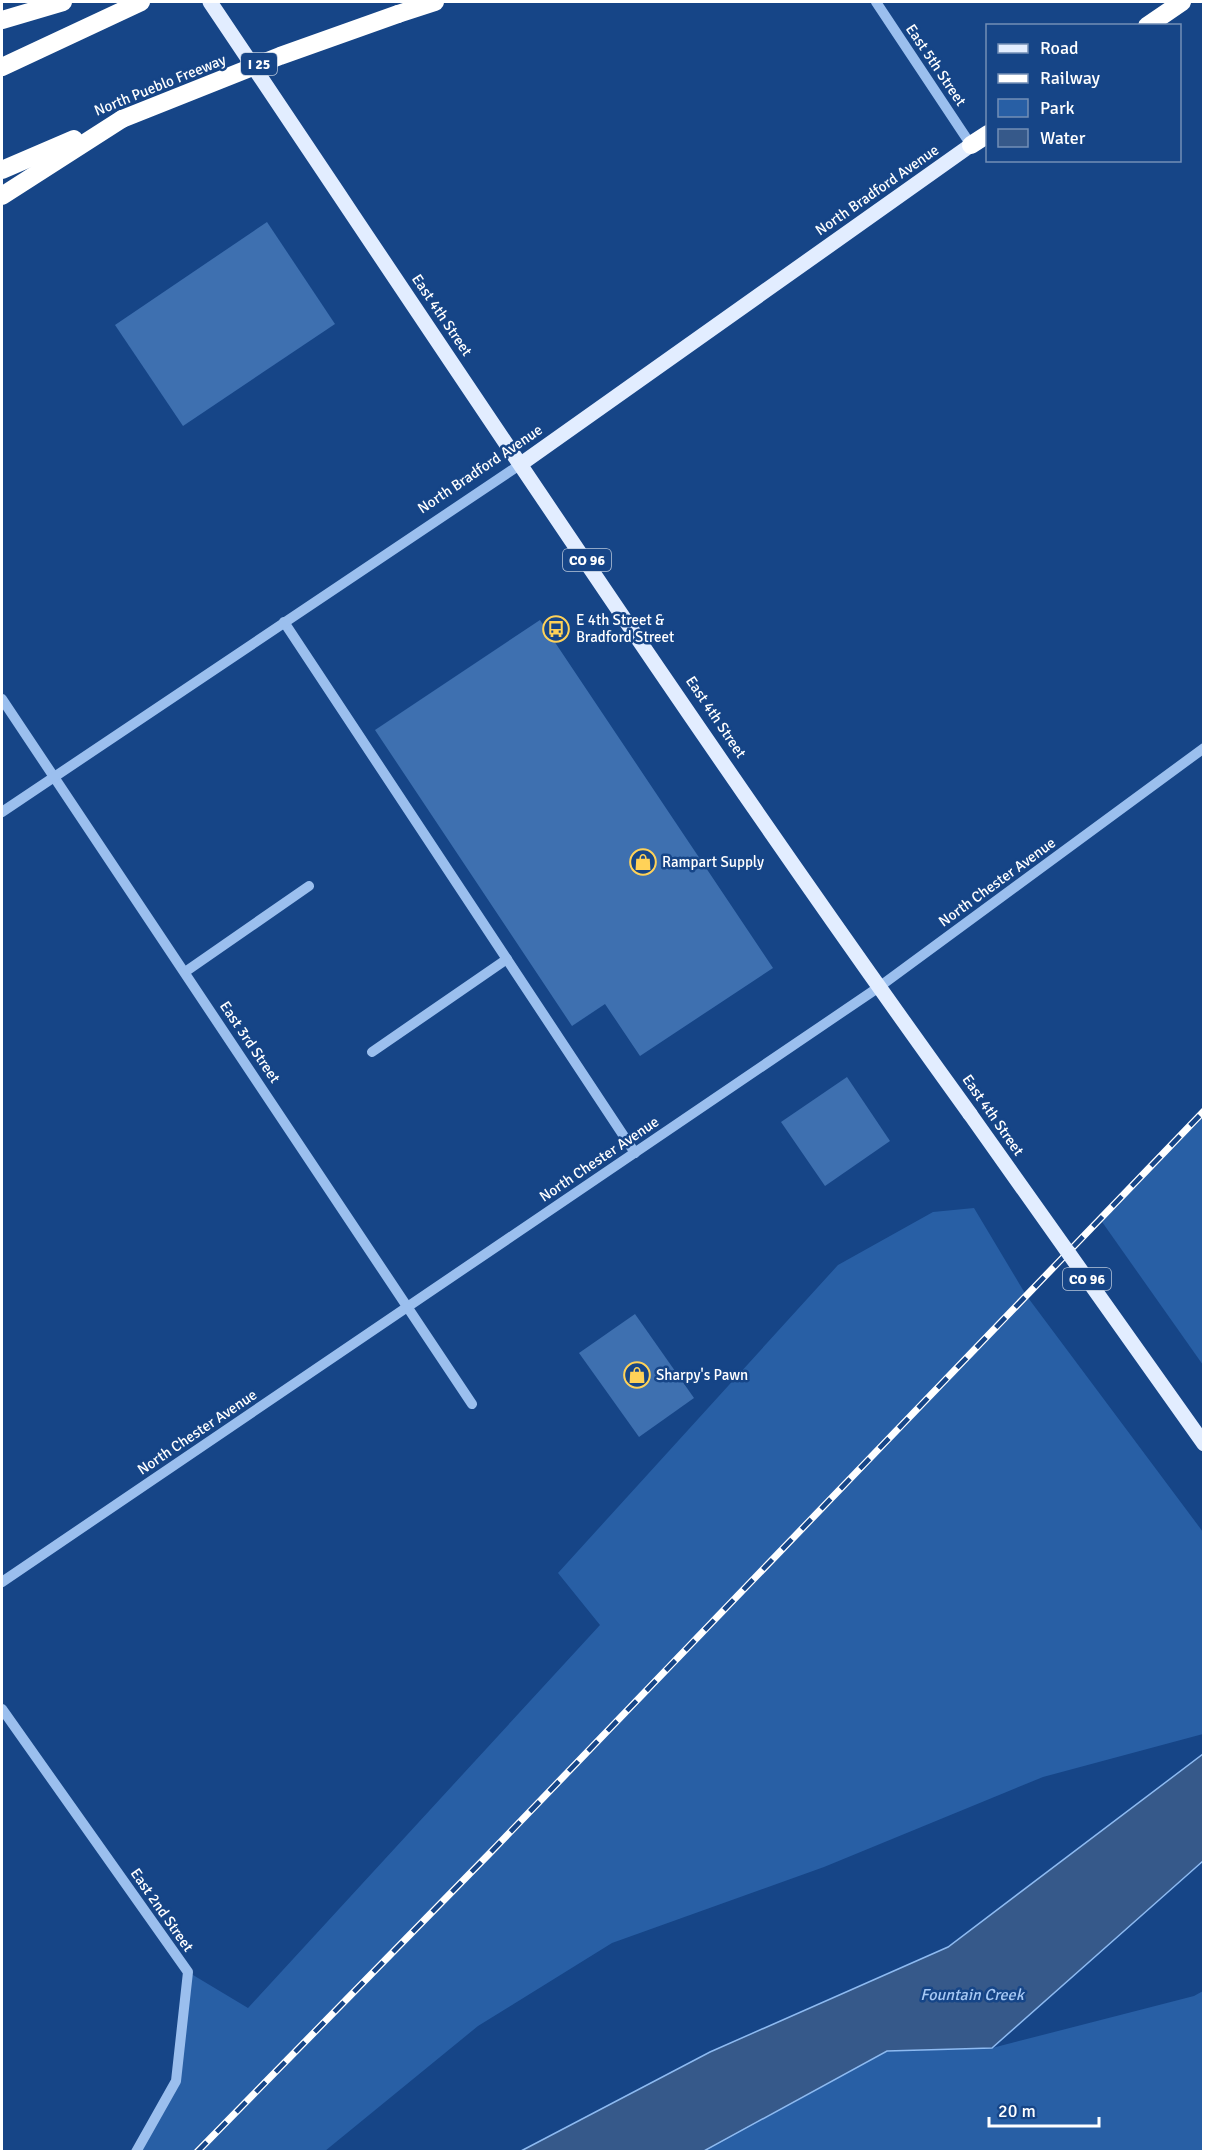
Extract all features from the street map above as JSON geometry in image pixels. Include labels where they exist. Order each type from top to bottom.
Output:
[{"type":"highway","points":[[2,67],[141,2]]},
{"type":"highway","name":"North Pueblo Freeway","points":[[2,170],[280,56],[435,2]]},
{"type":"highway","points":[[1150,24],[1182,2]]},
{"type":"highway","points":[[2,20],[56,4]]},
{"type":"highway","points":[[2,196],[122,119]]},
{"type":"highway","points":[[971,145],[986,135]]},
{"type":"main road","name":"East 4th Street","points":[[210,2],[521,464],[879,987],[1203,1444]]},
{"type":"main road","name":"North Bradford Avenue","points":[[521,464],[971,145]]},
{"type":"street","name":"East 5th Street","points":[[876,2],[971,145]]},
{"type":"street","name":"North Bradford Avenue","points":[[2,812],[52,776],[521,464]]},
{"type":"street","points":[[284,622],[635,1153]]},
{"type":"street","name":"East 3rd Street","points":[[2,699],[472,1404]]},
{"type":"street","name":"North Chester Avenue","points":[[2,1581],[879,987],[1203,748]]},
{"type":"street","points":[[184,972],[309,886]]},
{"type":"street","points":[[372,1052],[507,959]]},
{"type":"street","name":"East 2nd Street","points":[[2,1709],[188,1972],[176,2081],[136,2151]]},
{"type":"green space","points":[[1203,1111],[1203,1365],[1100,1219]]},
{"type":"green space","points":[[974,1208],[1026,1295],[1203,1532],[1203,1734],[1043,1777],[824,1867],[612,1943],[478,2026],[325,2151],[136,2152],[176,2081],[188,1972],[248,2008],[600,1625],[558,1573],[838,1265],[933,1212]]},
{"type":"green space","points":[[1203,1991],[1203,2151],[704,2152],[887,2051],[992,2048],[1194,1996]]},
{"type":"water","name":"Fountain Creek","points":[[1203,1754],[1203,1861],[992,2048],[887,2051],[704,2151],[521,2151],[710,2052],[948,1947]]},
{"type":"building","points":[[267,222],[335,324],[183,426],[115,325]]},
{"type":"building","points":[[540,620],[773,968],[640,1056],[605,1004],[572,1026],[375,730]]},
{"type":"building","points":[[847,1077],[890,1141],[825,1186],[781,1122]]},
{"type":"building","points":[[635,1314],[694,1398],[639,1437],[579,1353]]},
{"type":"railway","points":[[197,2152],[490,1853],[1204,1111]]},
{"type":"place","name":"E 4th Street & Bradford Street","points":[[556,629]]},
{"type":"place","name":"Rampart Supply","points":[[643,862]]},
{"type":"place","name":"Sharpy's Pawn","points":[[637,1375]]}]
